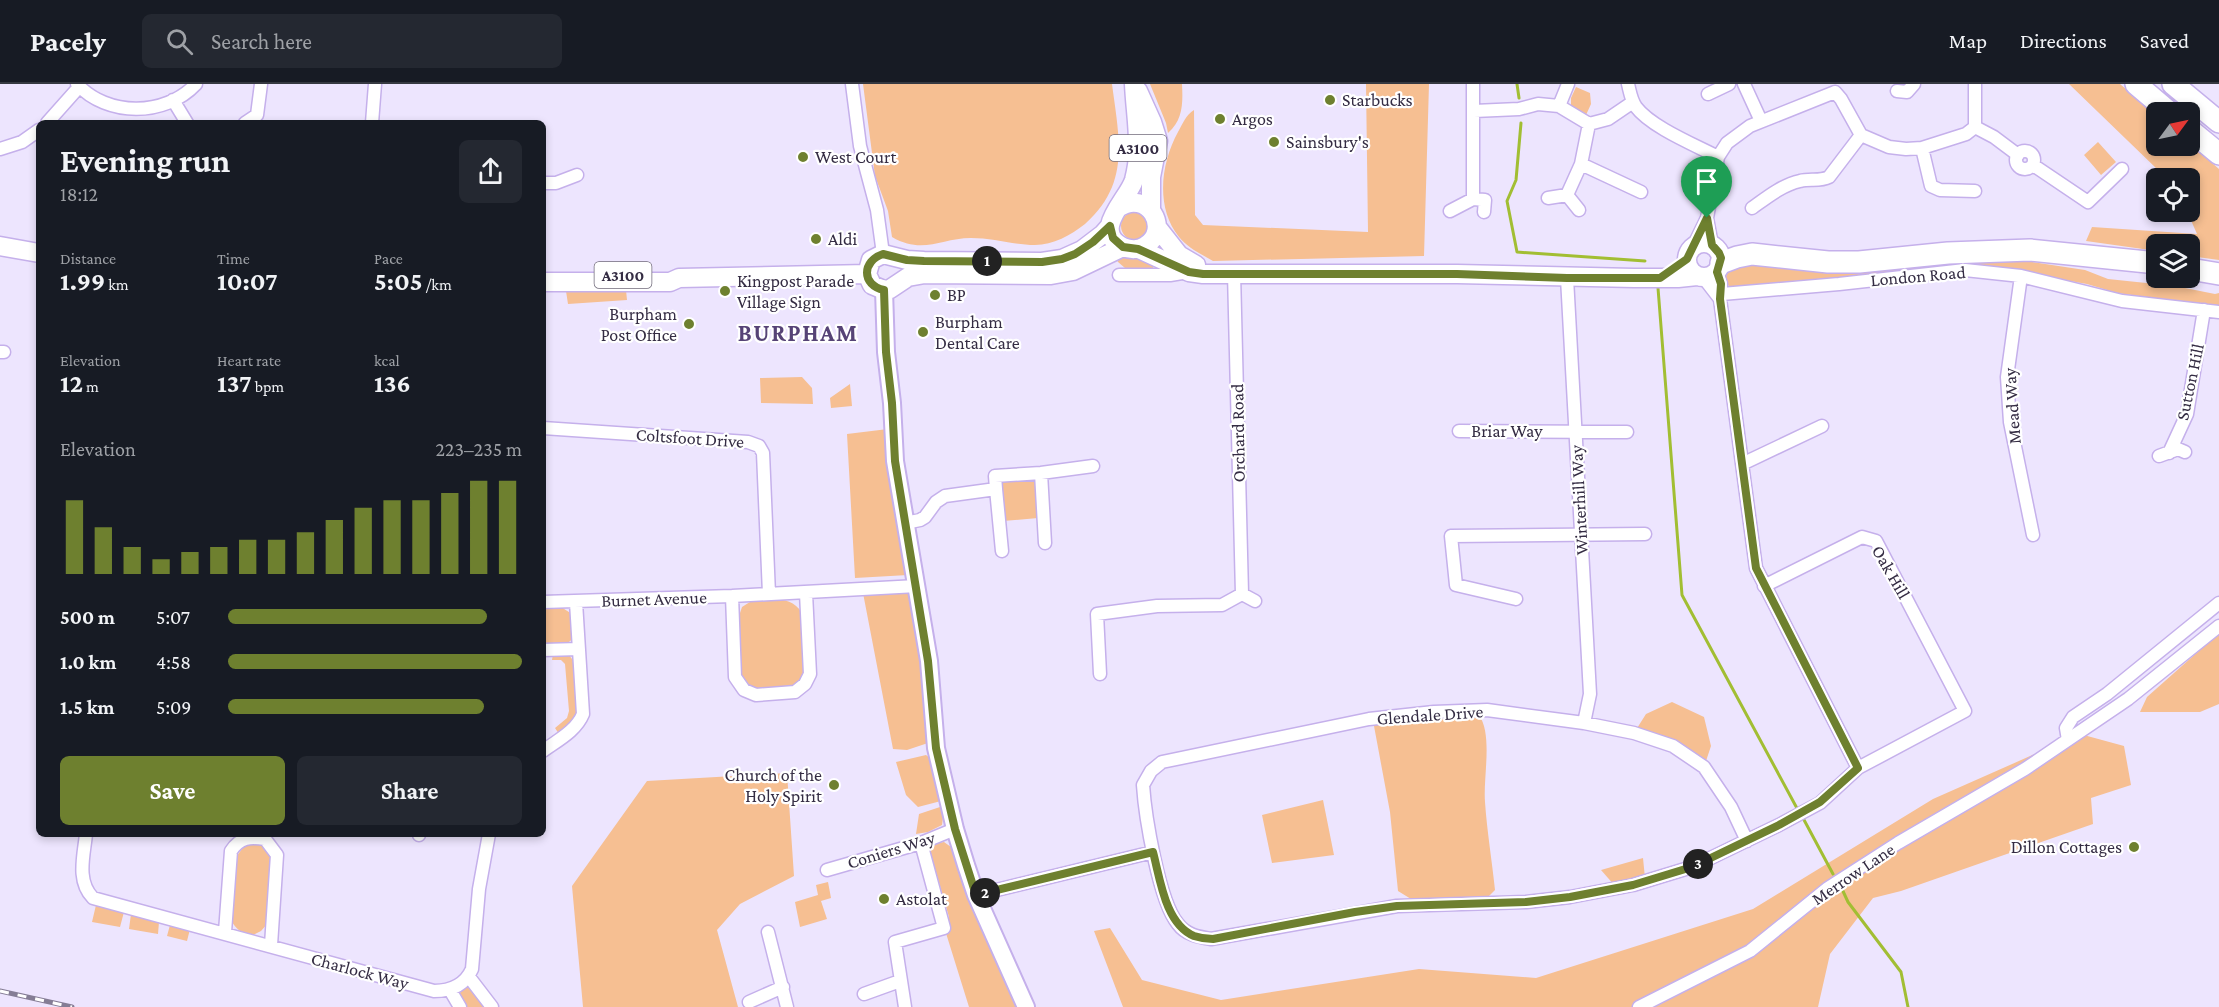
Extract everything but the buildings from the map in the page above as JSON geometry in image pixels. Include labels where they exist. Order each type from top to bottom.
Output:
[{"type":"highway","points":[[2136,84],[2157,102]]},
{"type":"highway","points":[[2173,84],[2219,122]]},
{"type":"highway","points":[[2200,138],[2219,154]]},
{"type":"highway","points":[[1710,267],[1737,256],[1752,254],[1828,262],[1859,262],[1948,253],[2031,250],[2146,262]]},
{"type":"highway","points":[[2200,271],[2219,274]]},
{"type":"main road","name":"A3100","points":[[1118,208],[1134,182],[1138,154],[1134,84]]},
{"type":"main road","name":"A3100","points":[[1134,84],[1152,122],[1158,141],[1151,177],[1154,218]]},
{"type":"main road","points":[[1226,273],[1189,261],[1179,255],[1154,218],[1138,202],[1131,202],[1118,208],[1111,219],[1113,238],[1189,272],[1226,273],[1457,274],[1567,278],[1678,278],[1710,267]]},
{"type":"main road","points":[[1110,226],[1093,242],[1069,257],[1042,262],[924,261],[907,260],[888,255],[871,260],[867,274],[872,285],[892,285],[908,276],[925,274],[1052,274],[1073,271],[1151,241],[1154,218]]},
{"type":"main road","points":[[1660,278],[1704,242],[1710,267]]},
{"type":"main road","points":[[0,246],[36,252]]},
{"type":"main road","points":[[1690,253],[1691,272],[1710,267]]},
{"type":"main road","points":[[888,255],[900,265],[902,271],[892,285],[886,352],[895,461],[928,661],[936,748],[955,829],[976,895],[1026,1007]]},
{"type":"main road","name":"A3100","points":[[546,282],[566,282],[618,275],[672,274],[679,278],[867,274]]},
{"type":"street","points":[[50,120],[78,86],[105,104],[125,109],[148,108],[173,100],[196,84]]},
{"type":"street","points":[[250,120],[257,115],[261,84]]},
{"type":"street","points":[[372,120],[375,84]]},
{"type":"street","points":[[852,84],[860,146],[888,255]]},
{"type":"street","points":[[1473,84],[1473,199]]},
{"type":"street","points":[[1559,106],[1568,84]]},
{"type":"street","points":[[1628,84],[1633,102],[1638,109],[1662,127],[1718,157]]},
{"type":"street","points":[[1708,94],[1729,84]]},
{"type":"street","points":[[1744,84],[1761,121]]},
{"type":"street","points":[[1897,91],[1907,92],[1914,84]]},
{"type":"street","points":[[1975,84],[1975,128]]},
{"type":"street","points":[[1858,768],[1756,568],[1721,296],[1710,267],[1707,218],[1718,157],[1732,138],[1761,121],[1834,88],[1861,135],[1889,147],[1922,148],[1966,134],[1975,128]]},
{"type":"street","points":[[173,100],[185,120]]},
{"type":"street","points":[[1474,111],[1518,109],[1538,104],[1559,106],[1589,124],[1608,119],[1633,102]]},
{"type":"street","points":[[1567,195],[1581,164],[1589,124]]},
{"type":"street","points":[[1975,128],[1994,137],[2018,155],[2016,163],[2020,168],[2026,169],[2033,165],[2088,201],[2121,169]]},
{"type":"street","points":[[0,149],[22,142],[36,131]]},
{"type":"street","points":[[1752,208],[1772,193],[1800,181],[1823,180],[1829,177],[1861,135]]},
{"type":"street","points":[[1922,148],[1931,186],[1940,190],[1975,191]]},
{"type":"street","points":[[1581,164],[1641,192]]},
{"type":"street","points":[[546,183],[556,183],[577,175]]},
{"type":"street","points":[[1548,198],[1567,195]]},
{"type":"street","points":[[1567,195],[1578,210]]},
{"type":"street","points":[[1450,211],[1473,199],[1485,200],[1484,212]]},
{"type":"street","points":[[1690,253],[1707,218]]},
{"type":"street","name":"London Road","points":[[1721,296],[1965,270],[2021,276],[2122,301],[2219,312]]},
{"type":"street","points":[[1119,275],[1170,275],[1189,272]]},
{"type":"street","name":"Orchard Road","points":[[1226,273],[1242,594]]},
{"type":"street","name":"Mead Way","points":[[2021,276],[2007,377],[2010,422],[2032,535]]},
{"type":"street","name":"Winterhill Way","points":[[1567,278],[1590,694],[1584,723]]},
{"type":"street","name":"Sutton Hill","points":[[2186,452],[2178,449],[2164,454],[2187,414],[2204,310]]},
{"type":"street","points":[[1742,464],[1822,426]]},
{"type":"street","name":"Coltsfoot Drive","points":[[546,428],[748,442],[759,446],[763,453],[769,594]]},
{"type":"street","name":"Briar Way","points":[[1459,431],[1627,432]]},
{"type":"street","points":[[1002,551],[994,476],[1093,466]]},
{"type":"street","points":[[1041,473],[1046,543]]},
{"type":"street","points":[[905,523],[925,517],[936,502],[945,496],[996,489]]},
{"type":"street","points":[[1516,599],[1456,585],[1451,536],[1645,534]]},
{"type":"street","name":"Oak Hill","points":[[1764,586],[1862,537],[1876,541],[1965,711]]},
{"type":"street","name":"Burnet Avenue","points":[[546,602],[732,596],[917,586]]},
{"type":"street","name":"Burnet Avenue","points":[[732,596],[735,677],[744,690],[756,695],[795,692],[805,684],[810,674],[806,592]]},
{"type":"street","points":[[1100,674],[1097,614],[1157,606],[1222,606],[1242,594],[1255,601]]},
{"type":"street","name":"Burnet Avenue","points":[[576,602],[579,649]]},
{"type":"street","points":[[2068,740],[2066,728],[2073,717],[2107,694],[2219,603]]},
{"type":"street","name":"Merrow Lane","points":[[1639,1007],[1750,951],[1828,888],[1898,843],[2025,769],[2128,699],[2219,626]]},
{"type":"street","points":[[546,650],[579,649],[583,714],[580,722],[570,732],[546,750]]},
{"type":"street","name":"Glendale Drive","points":[[1747,841],[1731,807],[1704,766],[1673,746],[1634,733],[1584,723],[1487,710],[1434,712],[1369,719],[1162,762],[1151,771],[1143,784],[1153,852],[1168,906],[1178,924],[1194,936],[1213,939],[1397,906],[1526,902],[1570,897],[1633,885],[1692,867],[1747,841],[1820,802],[1858,768],[1965,711]]},
{"type":"street","name":"Coniers Way","points":[[827,870],[921,843],[955,829]]},
{"type":"street","name":"Charlock Way","points":[[86,837],[82,878],[87,892],[95,898],[434,991],[450,990]]},
{"type":"street","points":[[225,932],[231,850],[237,842],[249,837],[265,839],[277,855],[271,945]]},
{"type":"street","points":[[460,1007],[450,990],[468,977],[474,959],[479,889],[488,837]]},
{"type":"street","points":[[904,1007],[895,942],[944,928],[921,843]]},
{"type":"street","points":[[976,895],[1153,852]]},
{"type":"street","points":[[768,932],[787,1007]]},
{"type":"street","points":[[468,977],[492,1007]]},
{"type":"street","points":[[864,994],[900,981]]},
{"type":"street","points":[[749,1002],[783,987]]},
{"type":"shaded area","points":[[863,84],[1112,84],[1119,141],[1116,176],[1110,192],[1100,208],[1085,224],[1068,235],[1042,245],[971,238],[923,245],[903,242],[892,237],[888,211],[875,176]]},
{"type":"shaded area","points":[[1150,84],[1182,84],[1182,104],[1179,117],[1168,133],[1166,123]]},
{"type":"shaded area","points":[[1366,84],[1429,84],[1424,256],[1213,261],[1191,248],[1179,237],[1166,212],[1163,185],[1172,144],[1187,117],[1194,110],[1195,215],[1203,225],[1368,232]]},
{"type":"shaded area","points":[[2069,84],[2120,84],[2146,106],[2146,156],[2200,156],[2200,153],[2219,169],[2219,260],[2200,257],[2200,234],[2197,234],[2192,222],[2200,222],[2200,168],[2156,168]]},
{"type":"shaded area","points":[[1576,87],[1590,93],[1591,104],[1586,115],[1571,108],[1571,98]]},
{"type":"shaded area","points":[[2098,142],[2116,162],[2101,175],[2084,155]]},
{"type":"shaded area","points":[[1135,212],[1145,216],[1149,226],[1145,236],[1135,240],[1125,236],[1121,226],[1125,216]]},
{"type":"shaded area","points":[[2092,227],[2197,234],[2146,234],[2146,249],[2086,241]]},
{"type":"shaded area","points":[[1129,256],[1155,261],[1152,272],[1132,274],[1117,260]]},
{"type":"shaded area","points":[[2025,261],[2085,270],[2108,279],[2146,283],[2146,288],[2185,288],[2219,293],[2219,307],[2117,293],[2087,284],[2002,269],[1761,284],[1740,286],[1734,290],[1729,287],[1726,276],[1739,263]]},
{"type":"shaded area","points":[[626,290],[627,300],[568,304],[566,291]]},
{"type":"shaded area","points":[[802,377],[812,388],[813,404],[761,403],[760,378]]},
{"type":"shaded area","points":[[850,384],[852,406],[831,408],[830,398]]},
{"type":"shaded area","points":[[888,429],[908,575],[855,578],[847,434]]},
{"type":"shaded area","points":[[1029,477],[1035,480],[1038,518],[1003,521],[999,487],[1001,481]]},
{"type":"shaded area","points":[[908,589],[920,623],[928,743],[907,750],[893,749],[863,593]]},
{"type":"shaded area","points":[[753,600],[787,601],[798,607],[802,613],[805,672],[799,686],[752,690],[742,680],[738,619],[742,607]]},
{"type":"shaded area","points":[[561,607],[572,614],[574,638],[565,645],[546,646],[546,609]]},
{"type":"shaded area","points":[[2219,633],[2219,704],[2200,712],[2140,712],[2147,697]]},
{"type":"shaded area","points":[[553,654],[569,655],[575,663],[578,707],[576,718],[559,734],[555,728],[567,718],[569,711],[565,664],[561,660],[552,660]]},
{"type":"shaded area","points":[[1672,702],[1704,717],[1711,746],[1704,767],[1634,733],[1646,714]]},
{"type":"shaded area","points":[[1479,715],[1486,734],[1485,802],[1495,890],[1487,898],[1411,899],[1398,891],[1390,812],[1374,726],[1380,720]]},
{"type":"shaded area","points":[[2080,734],[2124,746],[2131,785],[2091,798],[2093,824],[1901,891],[1873,898],[1830,954],[1818,1007],[1123,1007],[1094,931],[1110,928],[1142,980],[1221,1000],[1419,969],[1536,978],[1753,909],[1933,799]]},
{"type":"shaded area","points":[[926,755],[930,758],[941,801],[918,807],[906,795],[896,762]]},
{"type":"shaded area","points":[[787,773],[794,876],[740,904],[717,930],[738,1007],[583,1007],[572,886],[647,781]]},
{"type":"shaded area","points":[[1323,800],[1334,855],[1272,863],[1262,815]]},
{"type":"shaded area","points":[[940,807],[944,810],[942,825],[928,832],[916,834],[919,814]]},
{"type":"shaded area","points":[[944,842],[951,847],[975,908],[1020,1007],[969,1007],[945,930],[949,917],[929,848],[933,844]]},
{"type":"shaded area","points":[[258,843],[274,857],[269,922],[261,931],[251,936],[239,930],[231,920],[236,857],[245,845]]},
{"type":"shaded area","points":[[1643,858],[1645,878],[1615,886],[1601,870]]},
{"type":"shaded area","points":[[828,882],[831,898],[821,901],[827,919],[800,927],[795,902],[818,895],[816,885]]},
{"type":"shaded area","points":[[96,905],[124,912],[120,927],[92,922]]},
{"type":"shaded area","points":[[131,914],[159,922],[158,934],[129,929]]},
{"type":"shaded area","points":[[170,925],[190,929],[187,941],[167,936]]},
{"type":"shaded area","points":[[467,986],[488,1007],[464,1007],[459,995]]},
{"type":"waterway","points":[[1517,84],[1519,98]]},
{"type":"waterway","points":[[1521,123],[1516,180],[1507,201],[1517,252],[1645,261]]},
{"type":"waterway","points":[[1658,288],[1682,595],[1799,812]]},
{"type":"waterway","points":[[1803,818],[1833,874]]},
{"type":"waterway","points":[[1842,889],[1848,902],[1901,972],[1908,1007]]},
{"type":"railway","points":[[0,991],[72,1007]]},
{"type":"place","name":"Starbucks","points":[[1330,100]]},
{"type":"place","name":"Argos","points":[[1220,119]]},
{"type":"place","name":"Sainsbury's","points":[[1274,142]]},
{"type":"place","name":"West Court","points":[[803,157]]},
{"type":"place","name":"Aldi","points":[[816,239]]},
{"type":"place","name":"Kingpost Parade Village Sign","points":[[725,291]]},
{"type":"place","name":"BP","points":[[935,295]]},
{"type":"place","name":"Burpham Post Office","points":[[689,324]]},
{"type":"place","name":"Burpham Dental Care","points":[[923,332]]},
{"type":"place","name":"Church of the Holy Spirit","points":[[834,785]]},
{"type":"place","name":"Dillon Cottages","points":[[2134,847]]},
{"type":"place","name":"Astolat","points":[[884,899]]},
{"type":"district","name":"BURPHAM","points":[[798,332]]},
{"type":"route","points":[[1707,218],[1712,245],[1721,258],[1717,272],[1721,284],[1720,299],[1756,568],[1858,768],[1820,802],[1779,825],[1692,867],[1633,885],[1570,897],[1526,902],[1397,906],[1213,939],[1194,936],[1178,924],[1168,906],[1153,852],[976,895],[955,829],[936,748],[928,661],[895,461],[886,352],[884,290],[872,285],[868,280],[867,270],[871,260],[883,254],[907,260],[924,261],[1042,262],[1075,254],[1103,234],[1110,226],[1113,238],[1123,247],[1138,249],[1189,272],[1203,274],[1457,274],[1567,278],[1660,278],[1687,259],[1707,218]]}]
